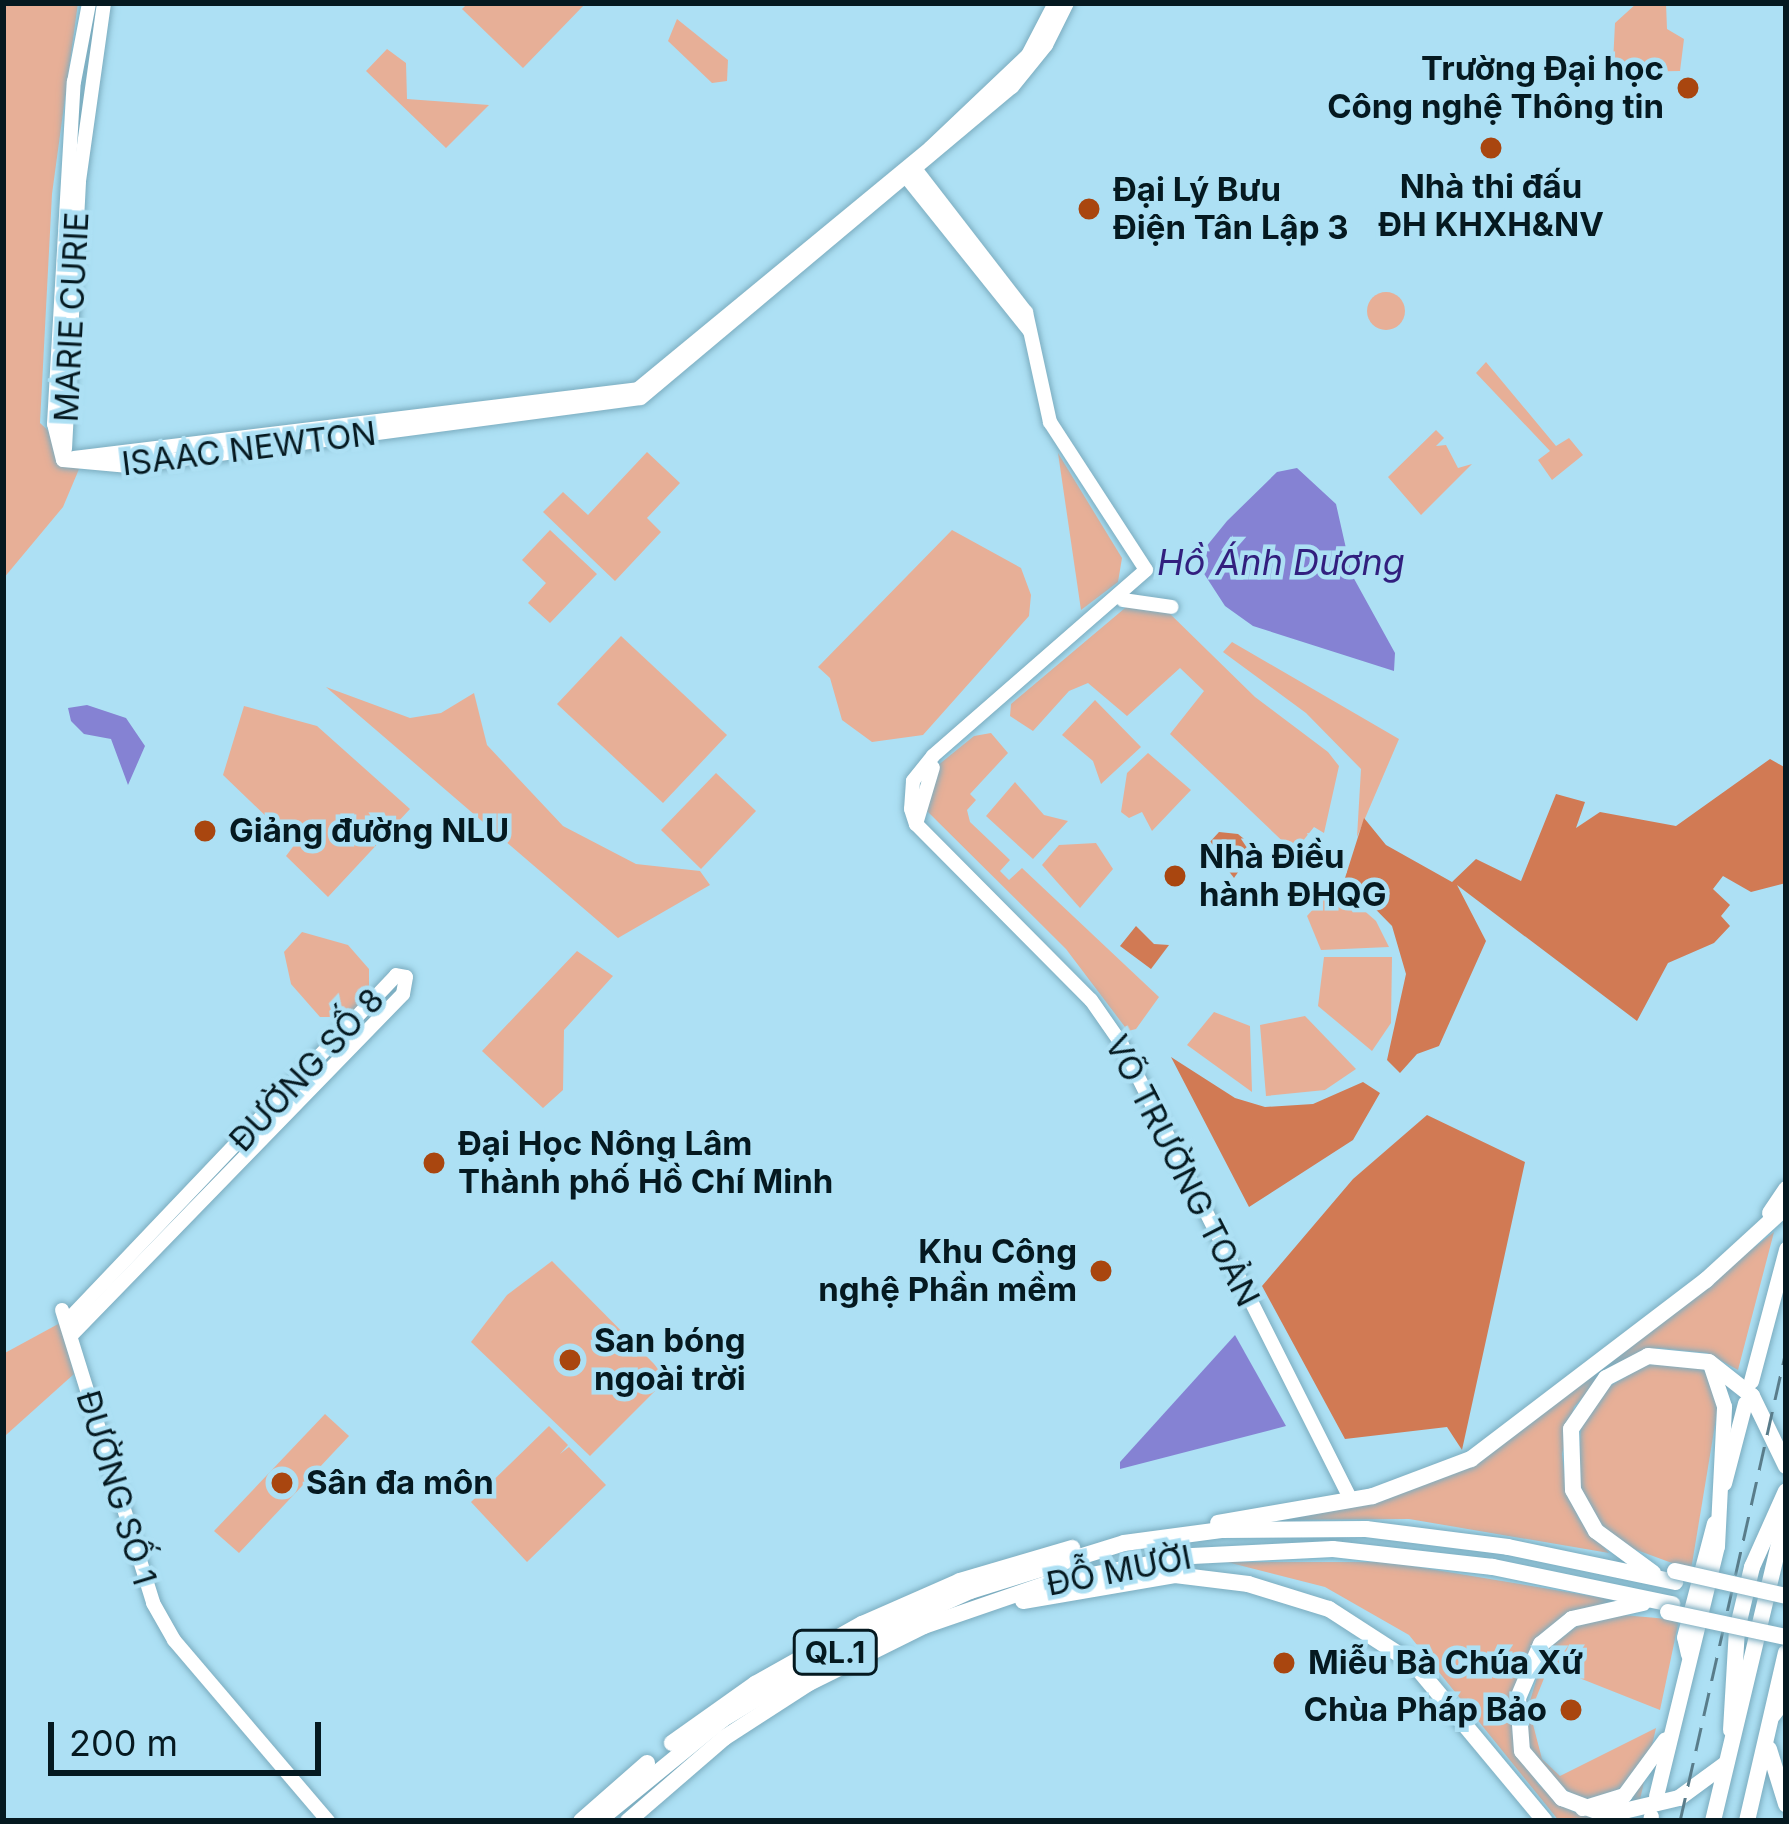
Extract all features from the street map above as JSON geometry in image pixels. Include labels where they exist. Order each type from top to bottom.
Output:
[{"type":"main road","points":[[1753,1239],[1786,1189]]},
{"type":"main road","name":"QL.1","points":[[1171,1535],[1350,1497],[1472,1459],[1706,1280],[1786,1207]]},
{"type":"main road","points":[[1751,1382],[1786,1249]]},
{"type":"main road","points":[[1639,1564],[1582,1512],[1570,1478],[1571,1430],[1587,1398],[1626,1364],[1679,1353],[1709,1361],[1765,1414],[1786,1466]]},
{"type":"main road","points":[[1656,1796],[1717,1546],[1713,1526],[1724,1406],[1709,1361]]},
{"type":"main road","points":[[1713,1526],[1745,1402]]},
{"type":"main road","points":[[1730,1737],[1733,1648],[1752,1567],[1786,1491]]},
{"type":"main road","points":[[1713,1821],[1786,1514]]},
{"type":"main road","name":"ĐỖ MƯỜI","points":[[1213,1524],[1382,1524],[1639,1564],[1672,1578]]},
{"type":"main road","name":"ĐỖ MƯỜI","points":[[598,1821],[723,1719],[829,1655],[970,1591],[1108,1548],[1171,1535],[1366,1529],[1672,1578]]},
{"type":"main road","name":"ĐỖ MƯỜI","points":[[581,1821],[725,1703],[862,1624],[995,1569],[1081,1545],[1108,1548]]},
{"type":"main road","name":"ĐỖ MƯỜI","points":[[628,1821],[770,1707],[924,1626],[1049,1582],[1192,1556],[1388,1552],[1666,1606]]},
{"type":"main road","points":[[1192,1556],[1317,1593],[1393,1636],[1445,1685],[1549,1821]]},
{"type":"main road","name":"ĐỖ MƯỜI","points":[[641,1821],[757,1726],[893,1649],[1052,1594],[1137,1578],[1203,1577],[1300,1597],[1388,1643],[1438,1688],[1549,1821]]},
{"type":"main road","name":"QL.1","points":[[1672,1578],[1786,1596]]},
{"type":"main road","name":"QL.1","points":[[1672,1578],[1786,1606]]},
{"type":"main road","name":"QL.1","points":[[1582,1808],[1548,1787],[1522,1751],[1522,1683],[1533,1655],[1561,1626],[1631,1605],[1666,1606],[1786,1627]]},
{"type":"main road","name":"QL.1","points":[[1666,1606],[1786,1636]]},
{"type":"main road","points":[[893,1649],[924,1626]]},
{"type":"main road","points":[[1747,1821],[1786,1652]]},
{"type":"main road","points":[[1773,1715],[1786,1698]]},
{"type":"main road","points":[[1582,1808],[1624,1795],[1670,1732]]},
{"type":"main road","points":[[1768,1737],[1785,1803]]},
{"type":"main road","points":[[1582,1808],[1643,1812],[1724,1765]]},
{"type":"street","name":"MARIE CURIE","points":[[63,460],[54,424],[74,82],[89,3]]},
{"type":"street","name":"MARIE CURIE","points":[[63,460],[79,182],[104,3]]},
{"type":"street","name":"ISAAC NEWTON","points":[[909,171],[1028,55],[1055,3]]},
{"type":"street","name":"ISAAC NEWTON","points":[[63,460],[631,392],[909,171],[1035,62],[1066,3]]},
{"type":"street","points":[[909,171],[1029,330],[1050,422],[1146,570]]},
{"type":"street","name":"VÕ TRƯỜNG TOẢN","points":[[1079,632],[1123,600],[1146,570]]},
{"type":"street","name":"VÕ TRƯỜNG TOẢN","points":[[1146,570],[929,771],[916,824],[1090,1000],[1121,1043],[1350,1497]]},
{"type":"street","points":[[1123,600],[1172,608]]},
{"type":"street","name":"ĐƯỜNG SỐ 8","points":[[67,1322],[153,1245],[409,988],[406,977],[396,975],[236,1159]]},
{"type":"street","name":"ĐƯỜNG SỐ 1","points":[[67,1322],[153,1604],[177,1643],[328,1821]]},
{"type":"shaded area","points":[[3,3],[78,3],[52,194],[40,423],[82,462],[63,507],[3,579]]},
{"type":"shaded area","points":[[468,3],[586,3],[523,68],[462,9]]},
{"type":"shaded area","points":[[1637,3],[1666,3],[1667,29],[1684,39],[1680,71],[1623,72],[1613,63],[1615,23]]},
{"type":"shaded area","points":[[677,19],[728,60],[727,81],[712,83],[668,41]]},
{"type":"shaded area","points":[[387,49],[406,63],[407,99],[489,105],[446,148],[366,71]]},
{"type":"shaded area","points":[[1386,292],[1399,298],[1405,311],[1399,324],[1386,330],[1373,324],[1367,311],[1373,298]]},
{"type":"shaded area","points":[[1486,362],[1556,446],[1569,438],[1583,455],[1552,480],[1538,460],[1550,451],[1476,373]]},
{"type":"shaded area","points":[[1436,430],[1444,438],[1436,446],[1446,445],[1458,468],[1472,464],[1421,515],[1388,477]]},
{"type":"shaded area","points":[[647,452],[680,483],[647,518],[661,532],[615,581],[543,512],[563,492],[588,515]]},
{"type":"shaded area","points":[[1058,453],[1122,558],[1118,582],[1081,610]]},
{"type":"shaded area","points":[[550,530],[597,574],[550,623],[528,603],[546,583],[522,560]]},
{"type":"shaded area","points":[[952,530],[1021,568],[1031,595],[1029,616],[923,735],[872,742],[842,720],[830,678],[818,667]]},
{"type":"shaded area","points":[[1131,603],[1164,608],[1255,697],[1328,752],[1339,766],[1324,833],[1314,827],[1294,852],[1170,734],[1204,691],[1180,668],[1127,716],[1088,683],[1069,691],[1033,731],[1010,716],[1011,704]]},
{"type":"shaded area","points":[[621,636],[727,735],[663,803],[557,704]]},
{"type":"shaded area","points":[[1232,642],[1399,739],[1357,837],[1361,769],[1306,713],[1223,652]]},
{"type":"shaded area","points":[[326,687],[410,718],[441,713],[474,693],[487,745],[563,826],[636,864],[700,871],[710,885],[618,938]]},
{"type":"shaded area","points":[[1095,700],[1141,747],[1101,784],[1093,761],[1062,735]]},
{"type":"shaded area","points":[[244,706],[317,726],[410,809],[328,897],[286,856],[295,844],[223,775]]},
{"type":"shaded area","points":[[991,733],[1008,753],[970,794],[976,800],[967,810],[970,822],[1010,860],[1000,871],[1009,880],[1022,868],[1159,997],[1136,1029],[1128,1031],[1066,949],[927,811],[937,766],[974,736]]},
{"type":"shaded area","points":[[1148,753],[1191,790],[1152,831],[1142,812],[1129,818],[1121,812],[1127,773]]},
{"type":"shaded area","points":[[1770,759],[1786,768],[1786,883],[1751,892],[1723,876],[1713,889],[1730,905],[1721,916],[1730,926],[1714,943],[1668,963],[1637,1021],[1457,885],[1486,941],[1439,1046],[1417,1054],[1400,1073],[1387,1060],[1406,974],[1392,926],[1345,878],[1364,818],[1386,845],[1452,882],[1476,859],[1521,881],[1556,794],[1585,802],[1576,828],[1600,812],[1676,826]]},
{"type":"shaded area","points":[[716,773],[756,811],[701,869],[661,830]]},
{"type":"shaded area","points":[[1015,782],[1044,815],[1068,821],[1033,859],[986,816]]},
{"type":"shaded area","points":[[1219,832],[1238,834],[1255,848],[1234,878],[1208,844]]},
{"type":"shaded area","points":[[1096,843],[1113,869],[1080,908],[1042,865],[1059,845]]},
{"type":"shaded area","points":[[1335,885],[1376,921],[1389,947],[1321,950],[1307,916]]},
{"type":"shaded area","points":[[1136,926],[1154,944],[1169,945],[1151,969],[1120,946]]},
{"type":"shaded area","points":[[302,932],[348,945],[369,969],[369,995],[348,1017],[320,1017],[291,984],[284,952]]},
{"type":"shaded area","points":[[577,951],[613,976],[564,1030],[563,1090],[543,1108],[482,1051]]},
{"type":"shaded area","points":[[1324,957],[1392,957],[1391,1023],[1372,1051],[1318,1006]]},
{"type":"shaded area","points":[[1214,1012],[1250,1026],[1252,1092],[1187,1045]]},
{"type":"shaded area","points":[[1305,1016],[1356,1069],[1325,1090],[1266,1096],[1260,1025]]},
{"type":"shaded area","points":[[1171,1057],[1235,1098],[1265,1107],[1313,1104],[1363,1082],[1380,1093],[1353,1140],[1249,1207]]},
{"type":"shaded area","points":[[1427,1115],[1525,1162],[1462,1450],[1447,1427],[1345,1439],[1262,1286],[1353,1179]]},
{"type":"shaded area","points":[[1774,1232],[1738,1370],[1707,1353],[1658,1348],[1607,1371],[1574,1407],[1562,1454],[1566,1487],[1579,1519],[1609,1553],[1409,1519],[1262,1520],[1476,1463]]},
{"type":"shaded area","name":"San bóng ngoài trời","points":[[552,1261],[668,1378],[590,1456],[471,1342],[507,1295]]},
{"type":"shaded area","points":[[60,1323],[74,1374],[6,1435],[3,1354]]},
{"type":"shaded area","points":[[1648,1364],[1705,1368],[1719,1401],[1691,1570],[1623,1545],[1600,1525],[1578,1486],[1581,1422],[1608,1387]]},
{"type":"shaded area","name":"Sân đa môn","points":[[325,1414],[349,1436],[239,1553],[214,1531]]},
{"type":"shaded area","points":[[549,1426],[568,1445],[560,1454],[569,1447],[606,1485],[527,1562],[471,1502]]},
{"type":"shaded area","points":[[1227,1562],[1388,1562],[1622,1601],[1555,1624],[1511,1709],[1515,1745],[1538,1784],[1572,1811],[1609,1821],[1559,1821],[1409,1635],[1325,1587]]},
{"type":"shaded area","points":[[1623,1615],[1679,1620],[1660,1710],[1549,1666],[1530,1713],[1542,1759],[1560,1776],[1656,1728],[1639,1804],[1585,1801],[1564,1789],[1530,1752],[1523,1724],[1545,1651],[1578,1625]]},
{"type":"water","name":"Hồ Ánh Dương","points":[[1297,468],[1336,504],[1352,575],[1395,653],[1394,671],[1253,626],[1225,606],[1201,569],[1201,553],[1227,521],[1277,472]]},
{"type":"water","points":[[87,705],[126,718],[145,746],[128,785],[111,739],[84,734],[71,721],[68,708]]},
{"type":"water","points":[[1235,1335],[1286,1426],[1120,1469],[1120,1462]]},
{"type":"railway","points":[[1680,1821],[1786,1351]]},
{"type":"place","name":"Trường Đại học Công nghệ Thông tin","points":[[1688,88]]},
{"type":"place","name":"Nhà thi đấu ĐH KHXH&NV","points":[[1491,148]]},
{"type":"place","name":"Đại Lý Bưu Điện Tân Lập 3","points":[[1089,209]]},
{"type":"place","name":"Giảng đường NLU","points":[[205,831]]},
{"type":"place","name":"Nhà Điều hành ĐHQG","points":[[1175,876]]},
{"type":"place","name":"Đại Học Nông Lâm Thành phố Hồ Chí Minh","points":[[434,1163]]},
{"type":"place","name":"Khu Công nghệ Phần mềm","points":[[1101,1271]]},
{"type":"place","name":"San bóng ngoài trời","points":[[570,1360]]},
{"type":"place","name":"Sân đa môn","points":[[282,1483]]},
{"type":"place","name":"Miễu Bà Chúa Xứ","points":[[1284,1663]]},
{"type":"place","name":"Chùa Pháp Bảo","points":[[1571,1710]]}]
